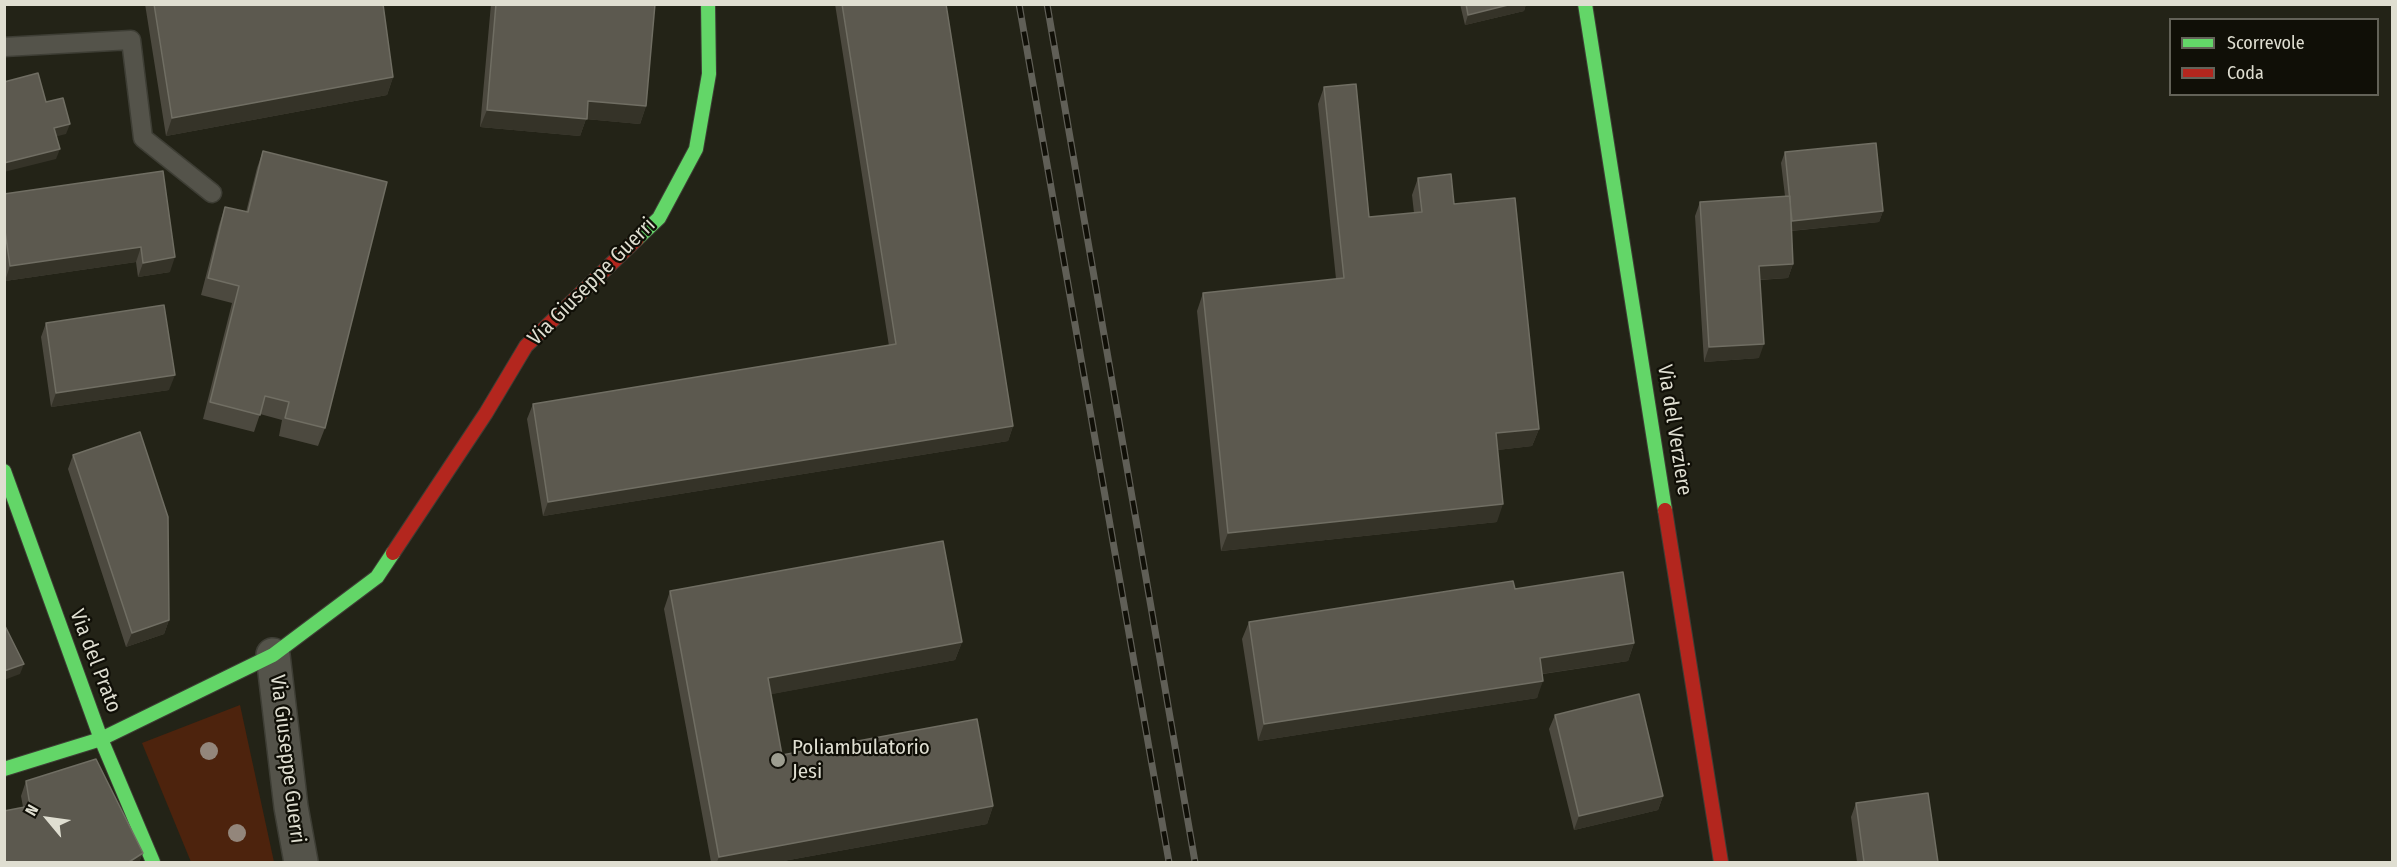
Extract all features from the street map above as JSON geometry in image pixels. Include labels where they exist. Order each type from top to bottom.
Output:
[{"type":"street","name":"Via Giuseppe Guerri","points":[[4,769],[101,739],[273,655],[377,577],[486,413],[526,346],[659,218],[696,149],[709,74],[708,4]]},
{"type":"street","name":"Via del Verziere","points":[[1585,4],[1721,862]]},
{"type":"street","name":"Via del Prato","points":[[4,471],[101,739],[153,862]]},
{"type":"street","name":"Via Giuseppe Guerri","points":[[273,655],[291,807],[301,862]]},
{"type":"lane","points":[[4,47],[131,40],[143,138],[212,193]]},
{"type":"shaded area","points":[[240,705],[274,862],[191,862],[142,743]]},
{"type":"building","points":[[154,4],[383,4],[393,77],[172,118]]},
{"type":"building","points":[[496,4],[655,4],[646,106],[588,101],[587,119],[487,110]]},
{"type":"building","points":[[842,4],[946,4],[1013,426],[548,502],[533,404],[896,344]]},
{"type":"building","points":[[1466,4],[1512,4],[1468,15]]},
{"type":"building","points":[[38,73],[46,102],[63,98],[70,124],[54,128],[60,149],[4,163],[4,82]]},
{"type":"building","points":[[1356,84],[1369,217],[1422,212],[1418,178],[1451,174],[1454,204],[1515,198],[1539,429],[1496,433],[1503,504],[1228,533],[1203,293],[1344,278],[1324,87]]},
{"type":"building","points":[[1876,143],[1883,211],[1792,221],[1785,152]]},
{"type":"building","points":[[263,151],[387,182],[325,428],[285,418],[289,402],[265,396],[260,415],[210,402],[239,286],[208,278],[225,207],[248,212]]},
{"type":"building","points":[[163,171],[175,257],[143,263],[141,247],[10,266],[4,224],[4,194]]},
{"type":"building","points":[[1790,196],[1793,264],[1759,266],[1764,344],[1709,347],[1700,202]]},
{"type":"building","points":[[164,305],[175,375],[56,393],[46,323]]},
{"type":"building","points":[[140,432],[168,517],[169,620],[132,633],[73,455]]},
{"type":"building","points":[[943,541],[962,642],[768,678],[782,755],[977,719],[993,806],[719,857],[670,591]]},
{"type":"building","points":[[1623,572],[1634,643],[1540,658],[1543,681],[1264,724],[1249,622],[1513,581],[1515,589]]},
{"type":"building","points":[[4,624],[24,664],[4,671]]},
{"type":"building","points":[[1639,694],[1663,796],[1579,816],[1555,715]]},
{"type":"building","points":[[96,759],[143,853],[129,862],[4,862],[4,811],[30,806],[26,781]]},
{"type":"building","points":[[1928,793],[1938,862],[1864,862],[1856,803]]},
{"type":"railway","points":[[1019,4],[1169,862]]},
{"type":"railway","points":[[1047,4],[1195,862]]},
{"type":"traffic: fast","points":[[637,239],[659,218],[696,149],[709,74],[708,4]]},
{"type":"traffic: fast","points":[[1585,4],[1665,510]]},
{"type":"traffic: fast","points":[[4,471],[101,739],[153,862]]},
{"type":"traffic: fast","points":[[4,769],[101,739],[273,655],[377,577],[393,553]]},
{"type":"traffic: jam","points":[[393,553],[486,413],[526,346],[637,239]]},
{"type":"traffic: jam","points":[[1665,510],[1721,862]]},
{"type":"place","name":"Poliambulatorio Jesi","points":[[778,760]]}]
